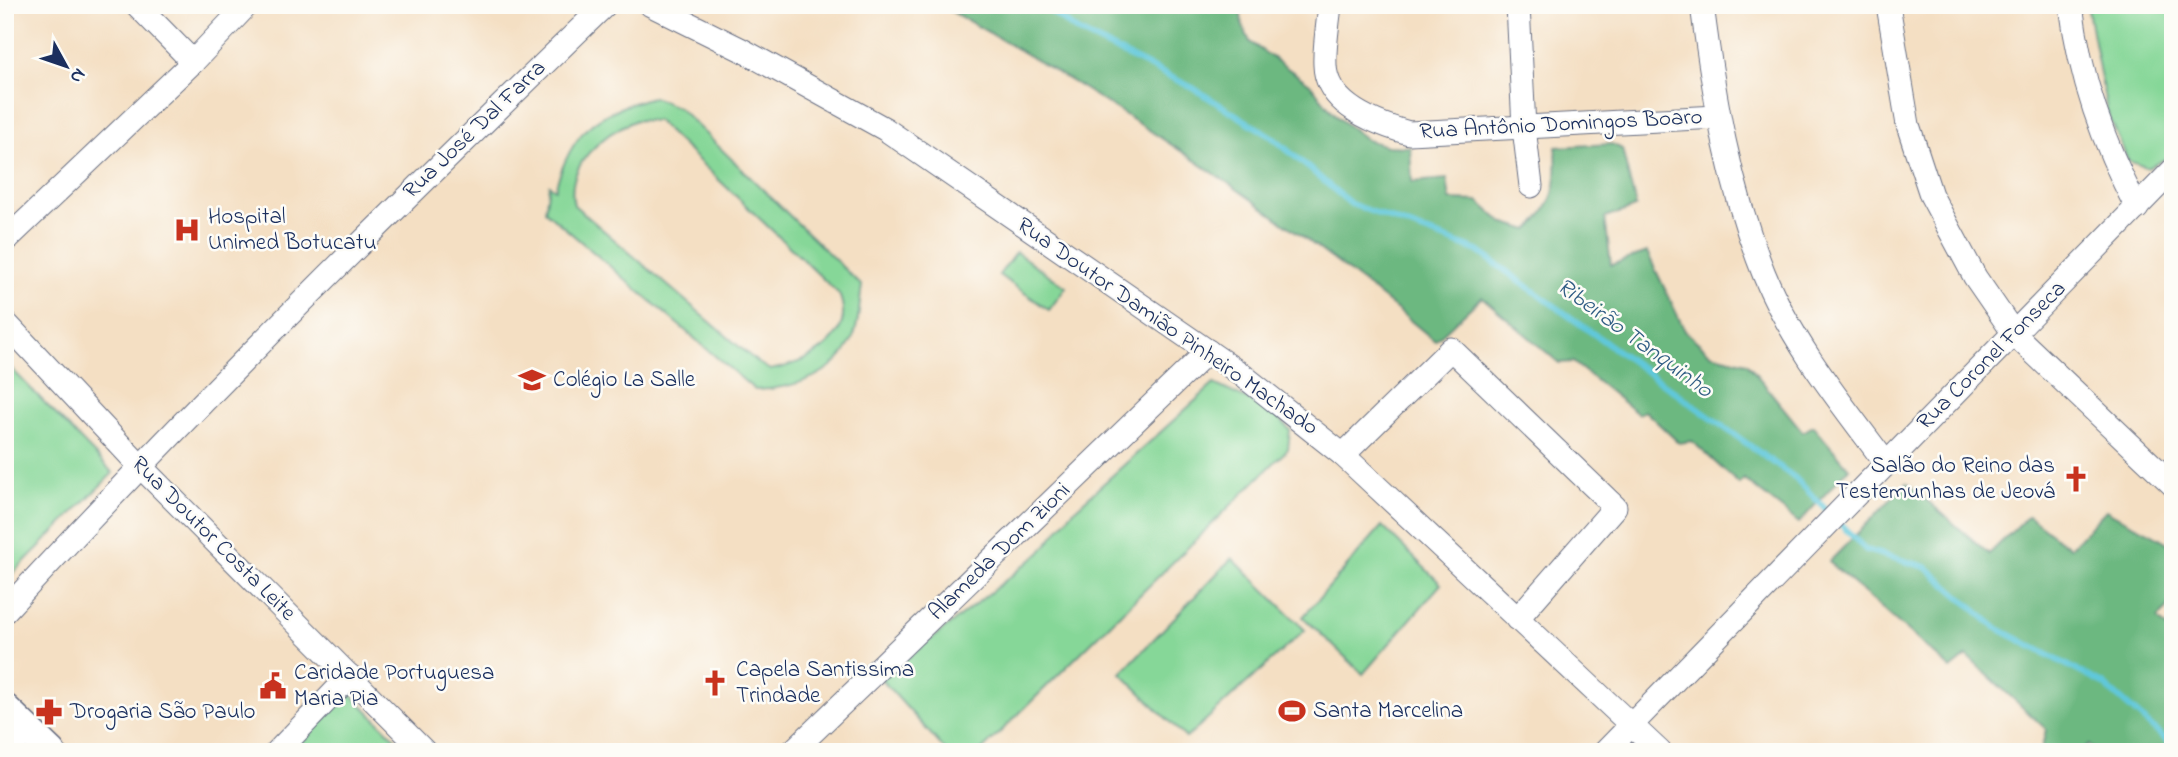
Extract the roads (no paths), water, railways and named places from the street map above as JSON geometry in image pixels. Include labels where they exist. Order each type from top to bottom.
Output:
[{"type":"main road","points":[[5,708],[51,752]]},
{"type":"main road","points":[[5,744],[13,752]]},
{"type":"street","points":[[137,5],[193,62]]},
{"type":"street","points":[[5,241],[193,62],[247,5]]},
{"type":"street","name":"Rua José Dal Farra","points":[[5,611],[139,465],[367,235],[605,5]]},
{"type":"street","name":"Rua Doutor Damião Pinheiro Machado","points":[[651,5],[743,50],[885,130],[1208,351],[1303,421],[1343,455],[1660,752]]},
{"type":"street","name":"Rua Antônio Domingos Boaro","points":[[1330,5],[1325,67],[1334,92],[1363,117],[1409,133],[1717,117]]},
{"type":"street","points":[[1518,5],[1524,128],[1531,186]]},
{"type":"street","points":[[1702,5],[1717,117],[1730,177],[1765,276],[1814,365],[1885,462]]},
{"type":"street","points":[[1888,5],[1909,125],[1931,195],[1975,277],[2015,335],[2173,485]]},
{"type":"street","points":[[2071,5],[2076,51],[2090,104],[2112,158],[2137,208]]},
{"type":"street","name":"Rua Coronel Fonseca","points":[[1605,752],[1844,504],[2015,335],[2173,170]]},
{"type":"street","name":"Rua Doutor Costa Leite","points":[[5,322],[139,465],[425,752]]},
{"type":"street","points":[[1343,455],[1451,349],[1615,507],[1517,619]]},
{"type":"street","name":"Alameda Dom Zioni","points":[[792,752],[1208,351]]},
{"type":"street","points":[[276,752],[349,676]]},
{"type":"waterway","name":"Ribeirão Tanquinho","points":[[1043,5],[1077,31],[1193,88],[1272,137],[1351,204],[1478,251],[1795,478],[1866,550],[1926,567],[1995,627],[2103,684],[2173,746]]},
{"type":"place","name":"Hospital Unimed Botucatu","points":[[187,230]]},
{"type":"place","name":"Colégio La Salle","points":[[532,380]]},
{"type":"place","name":"Salão do Reino das Testemunhas de Jeová","points":[[2076,479]]},
{"type":"place","name":"Capela Santissima Trindade","points":[[715,683]]},
{"type":"place","name":"Caridade Portuguesa Maria Pia","points":[[273,686]]},
{"type":"place","name":"Santa Marcelina","points":[[1292,711]]},
{"type":"place","name":"Drogaria São Paulo","points":[[49,712]]}]
